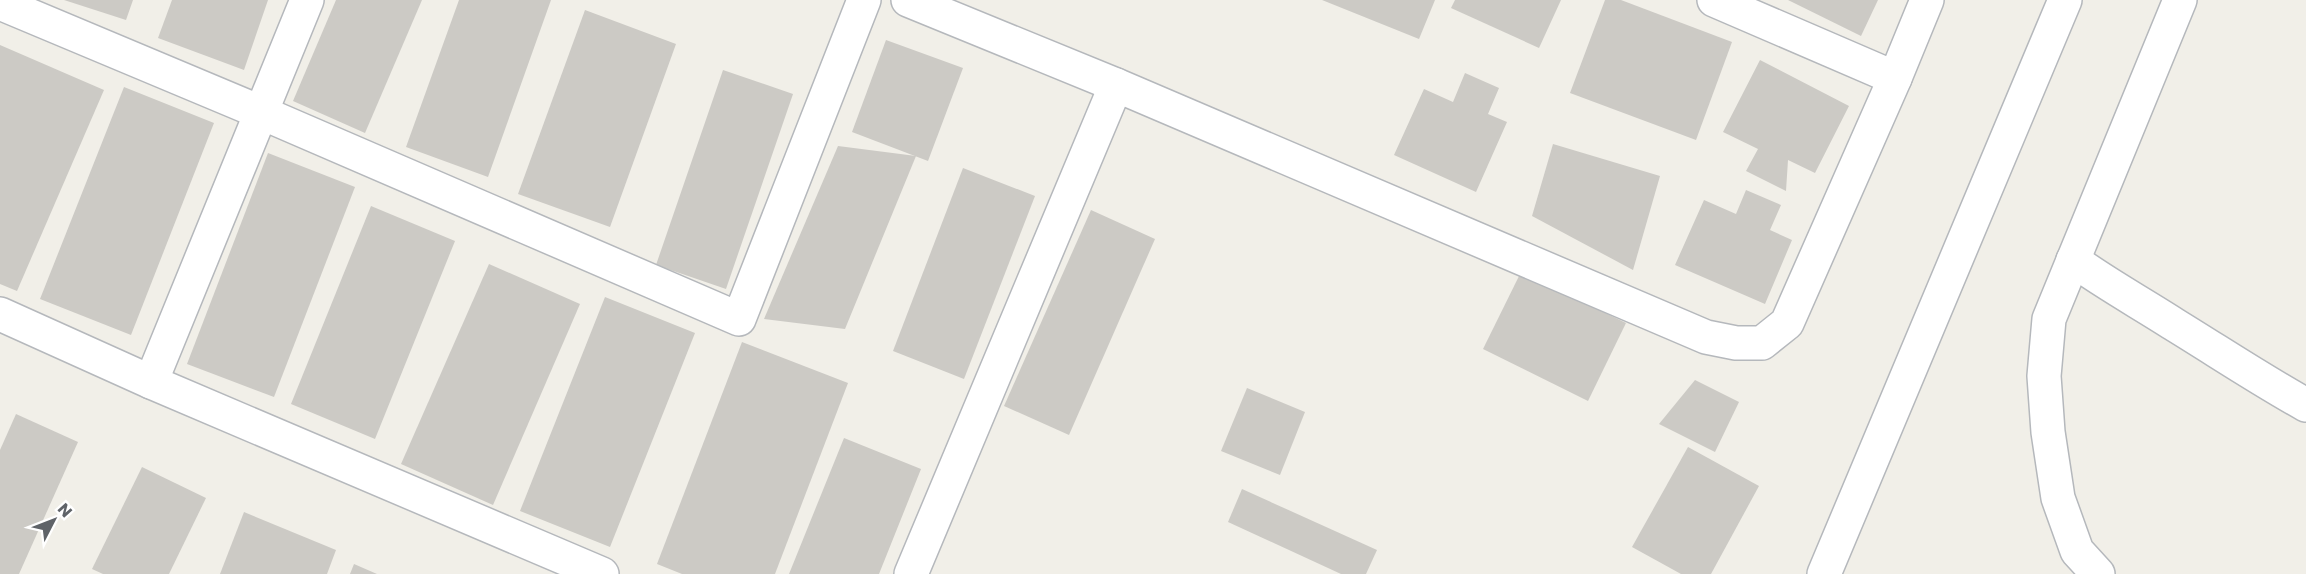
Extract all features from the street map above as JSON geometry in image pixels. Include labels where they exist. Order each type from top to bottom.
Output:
[{"type":"street","points":[[151,382],[307,0]]},
{"type":"street","points":[[0,3],[260,112],[739,319],[864,0]]},
{"type":"street","points":[[909,0],[1116,85],[1706,337],[1736,343],[1762,343],[1787,323],[1927,0]]},
{"type":"street","points":[[1714,0],[1895,78]]},
{"type":"street","points":[[1824,574],[2065,0]]},
{"type":"street","points":[[2098,574],[2077,551],[2058,498],[2048,432],[2044,376],[2049,319],[2180,0]]},
{"type":"street","points":[[911,574],[1116,85]]},
{"type":"street","points":[[2073,260],[2258,379],[2306,405]]},
{"type":"street","points":[[0,314],[151,382],[602,574]]},
{"type":"building","points":[[64,0],[133,0],[126,20]]},
{"type":"building","points":[[172,0],[268,0],[244,70],[158,38]]},
{"type":"building","points":[[336,0],[422,0],[365,133],[293,101]]},
{"type":"building","points":[[459,0],[551,0],[488,177],[406,147]]},
{"type":"building","points":[[1322,0],[1435,0],[1419,39]]},
{"type":"building","points":[[1455,0],[1561,0],[1539,48],[1451,8]]},
{"type":"building","points":[[1605,0],[1621,0],[1732,42],[1696,140],[1570,93]]},
{"type":"building","points":[[1788,0],[1878,0],[1861,36]]},
{"type":"building","points":[[585,10],[676,44],[610,227],[518,194]]},
{"type":"building","points":[[886,40],[963,68],[928,161],[852,132]]},
{"type":"building","points":[[0,45],[104,90],[17,291],[0,284]]},
{"type":"building","points":[[1760,60],[1849,106],[1815,173],[1788,160],[1786,191],[1746,171],[1758,149],[1723,132]]},
{"type":"building","points":[[723,70],[793,94],[726,289],[656,265]]},
{"type":"building","points":[[1465,73],[1499,88],[1488,114],[1507,122],[1476,192],[1394,155],[1424,89],[1453,102]]},
{"type":"building","points":[[124,87],[214,123],[131,335],[40,299]]},
{"type":"building","points":[[1553,144],[1660,176],[1633,270],[1532,216]]},
{"type":"building","points":[[838,146],[916,156],[845,329],[764,319]]},
{"type":"building","points":[[268,153],[355,187],[274,397],[187,364]]},
{"type":"building","points":[[963,168],[1035,196],[964,379],[893,351]]},
{"type":"building","points":[[1746,190],[1781,205],[1770,230],[1792,240],[1765,304],[1675,265],[1704,200],[1736,214]]},
{"type":"building","points":[[371,206],[455,241],[375,439],[291,404]]},
{"type":"building","points":[[1091,210],[1155,239],[1069,435],[1004,406]]},
{"type":"building","points":[[489,264],[580,304],[493,505],[401,464]]},
{"type":"building","points":[[1521,272],[1626,323],[1588,401],[1483,349]]},
{"type":"building","points":[[605,297],[695,333],[610,547],[520,511]]},
{"type":"building","points":[[742,342],[848,383],[775,574],[682,574],[657,564]]},
{"type":"building","points":[[1695,380],[1739,402],[1715,452],[1659,424]]},
{"type":"building","points":[[1247,388],[1305,412],[1280,475],[1221,451]]},
{"type":"building","points":[[16,414],[78,442],[19,574],[0,574],[0,450]]},
{"type":"building","points":[[844,438],[921,469],[879,574],[789,574]]},
{"type":"building","points":[[1688,447],[1759,486],[1711,574],[1681,574],[1632,547]]},
{"type":"building","points":[[142,467],[206,498],[169,574],[103,574],[92,569]]},
{"type":"building","points":[[1242,489],[1377,550],[1366,574],[1341,574],[1228,522]]},
{"type":"building","points":[[244,512],[336,550],[327,574],[220,574]]},
{"type":"building","points":[[354,564],[377,574],[350,574]]}]
